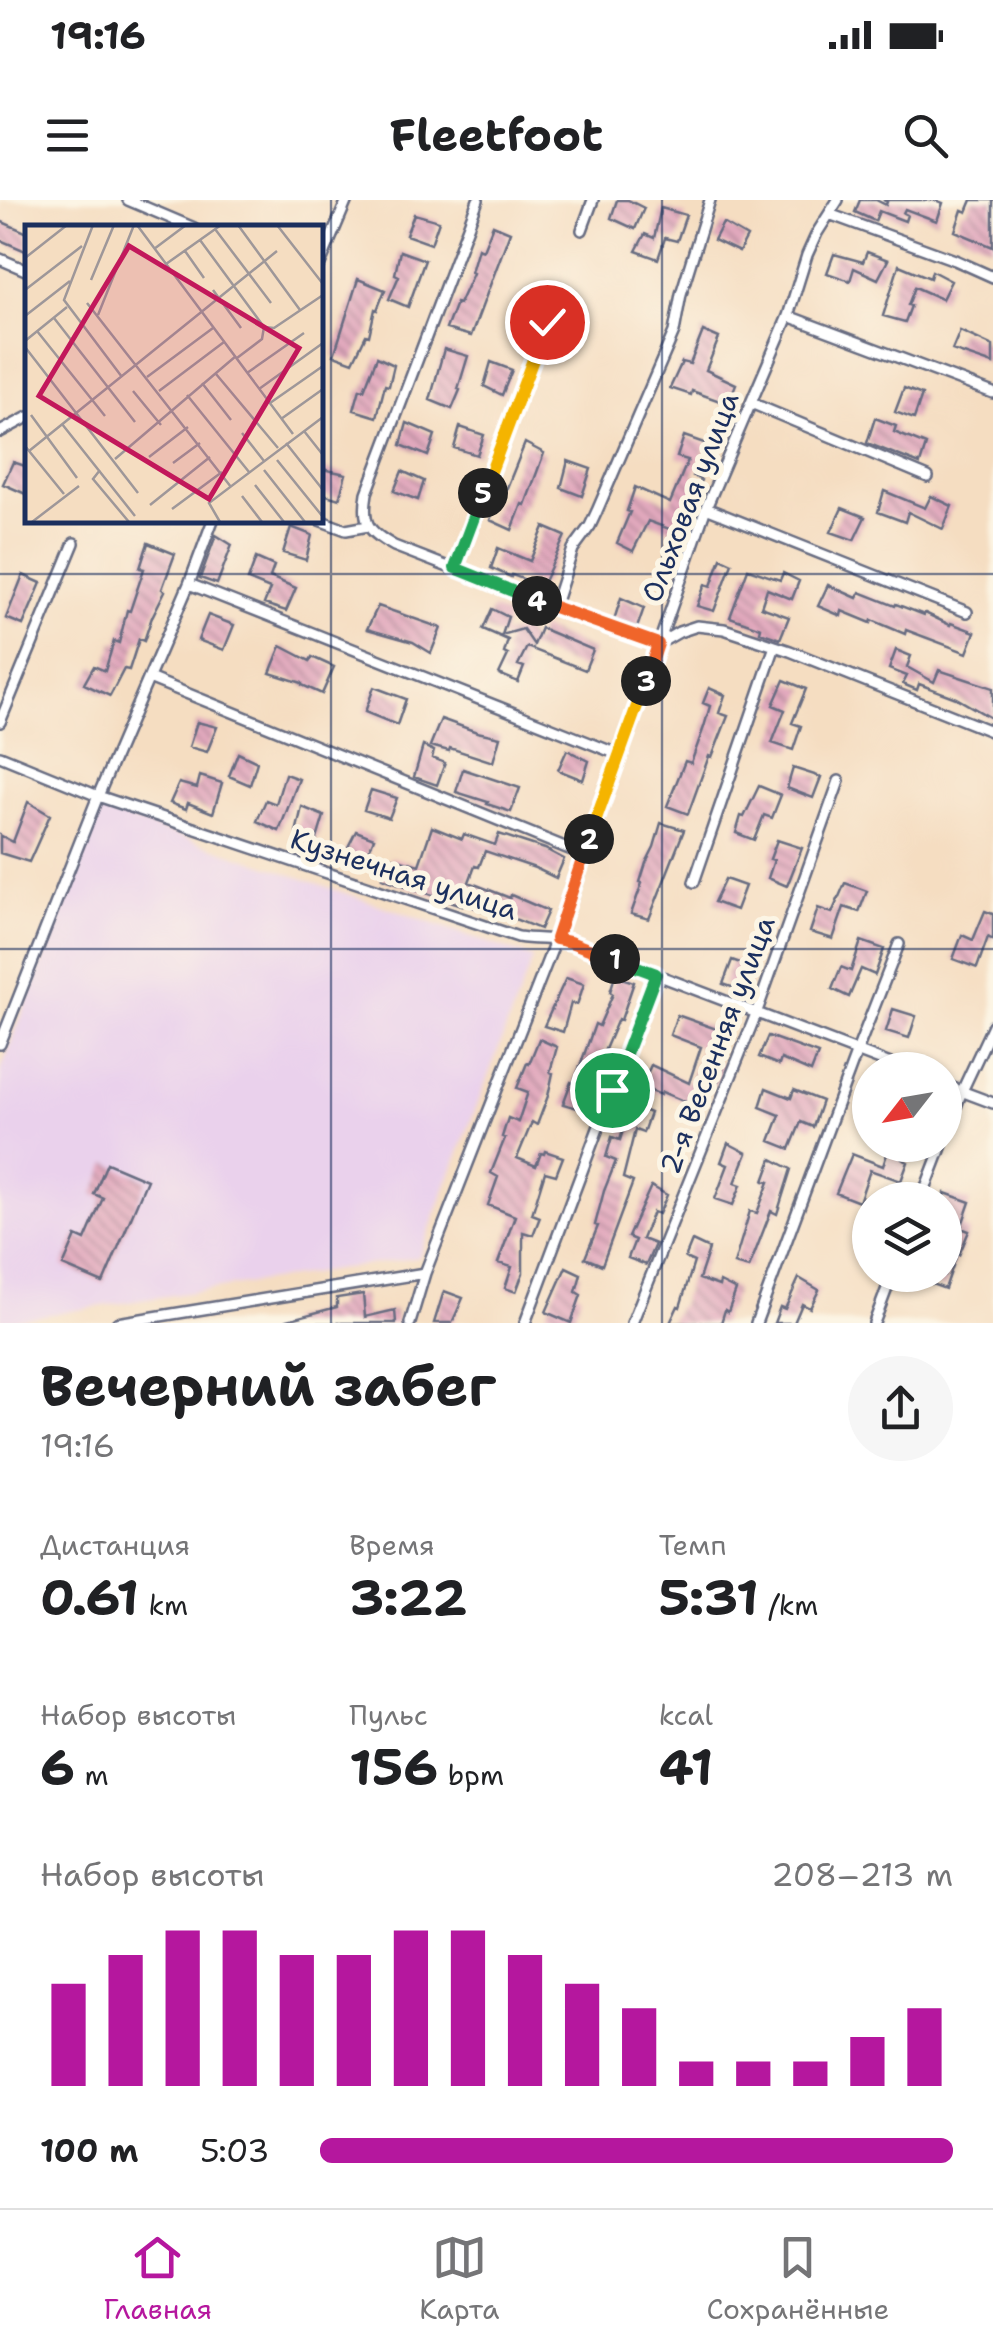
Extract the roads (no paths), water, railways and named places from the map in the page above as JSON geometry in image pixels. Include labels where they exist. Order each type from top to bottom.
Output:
[{"type":"street","points":[[128,200],[187,225]]},
{"type":"street","points":[[322,259],[347,200]]},
{"type":"street","points":[[478,200],[367,493],[364,512],[368,526],[394,546],[658,644],[698,626],[724,629],[993,732]]},
{"type":"street","points":[[582,230],[592,200]]},
{"type":"street","points":[[554,608],[574,549],[597,511],[674,332],[681,294],[710,200]]},
{"type":"street","name":"Ольховая улица","points":[[410,1323],[425,1273],[556,939],[706,508],[788,316],[817,233],[838,200]]},
{"type":"street","points":[[829,214],[993,277]]},
{"type":"street","points":[[0,259],[25,270]]},
{"type":"street","points":[[788,316],[993,393]]},
{"type":"street","points":[[455,568],[547,322]]},
{"type":"street","points":[[750,403],[928,477]]},
{"type":"street","points":[[0,432],[25,419]]},
{"type":"street","points":[[706,508],[967,612]]},
{"type":"street","points":[[322,521],[346,530],[368,526]]},
{"type":"street","points":[[0,1044],[212,522]]},
{"type":"street","points":[[0,722],[74,543]]},
{"type":"street","points":[[189,584],[620,755]]},
{"type":"street","points":[[694,882],[776,646]]},
{"type":"street","points":[[149,678],[584,854]]},
{"type":"street","name":"Кузнечная улица","points":[[0,756],[98,796],[518,936],[570,942],[857,1051]]},
{"type":"street","name":"2-я Весенняя улица","points":[[632,1323],[756,1014],[839,781]]},
{"type":"street","points":[[756,1323],[899,944]]},
{"type":"street","points":[[525,1323],[656,974]]},
{"type":"street","points":[[993,1025],[962,1091],[993,1103]]},
{"type":"street","points":[[118,1323],[425,1273]]},
{"type":"street","points":[[874,1323],[886,1292]]}]
